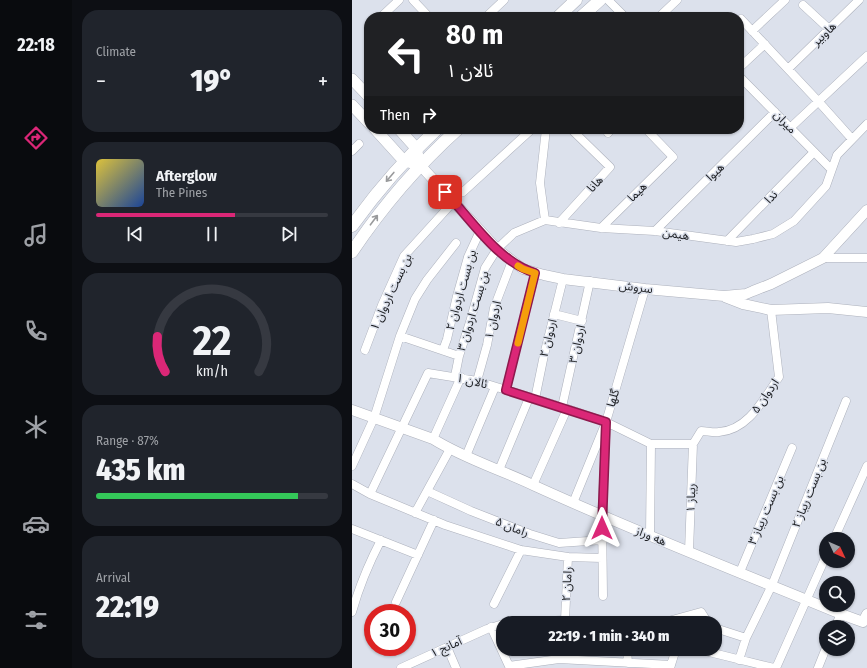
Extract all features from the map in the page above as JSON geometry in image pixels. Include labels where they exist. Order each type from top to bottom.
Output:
[{"type":"main road","points":[[563,12],[576,0]]},
{"type":"main road","points":[[587,12],[600,0]]},
{"type":"main road","points":[[352,78],[364,91]]},
{"type":"main road","points":[[352,105],[364,118]]},
{"type":"main road","points":[[380,134],[404,161],[420,165]]},
{"type":"main road","points":[[403,134],[416,148],[420,165]]},
{"type":"main road","points":[[352,226],[371,200],[404,161],[431,134]]},
{"type":"main road","points":[[352,252],[373,221],[420,165],[453,134]]},
{"type":"street","points":[[386,12],[399,0]]},
{"type":"street","points":[[413,0],[424,12]]},
{"type":"street","points":[[491,12],[504,0]]},
{"type":"street","points":[[608,0],[620,12]]},
{"type":"street","points":[[664,12],[677,0]]},
{"type":"street","points":[[752,31],[785,0]]},
{"type":"street","name":"هاوبیر","points":[[788,69],[859,0]]},
{"type":"street","points":[[803,5],[829,29]]},
{"type":"street","points":[[744,22],[818,100],[852,139]]},
{"type":"street","points":[[744,63],[765,44]]},
{"type":"street","points":[[790,128],[818,100],[867,56]]},
{"type":"street","name":"میران","points":[[744,81],[831,169]]},
{"type":"street","name":"هیوا","points":[[655,231],[775,112]]},
{"type":"street","name":"هیمن","points":[[545,220],[601,228],[655,231],[727,241],[742,241],[773,234],[794,221],[826,186],[837,155],[867,124]]},
{"type":"street","points":[[463,192],[527,134]]},
{"type":"street","points":[[497,249],[514,233],[545,220],[540,183],[545,134]]},
{"type":"street","name":"هانا","points":[[559,223],[610,167],[576,134]]},
{"type":"street","name":"هیما","points":[[601,228],[673,156],[651,134]]},
{"type":"street","points":[[352,151],[359,144]]},
{"type":"street","name":"ندا","points":[[727,241],[814,152]]},
{"type":"street","name":"سروش","points":[[420,165],[497,249],[523,269],[535,273],[563,278],[645,289],[724,296],[746,294],[771,284],[823,258],[867,210]]},
{"type":"street","name":"بن بست اردوان ۱","points":[[365,350],[382,305],[404,256],[454,202]]},
{"type":"street","name":"بن بست اردوان ۲","points":[[443,350],[448,340],[457,296],[468,257],[480,231]]},
{"type":"street","points":[[352,465],[374,418],[400,336],[415,299],[427,280],[456,243]]},
{"type":"street","name":"بن بست اردوان ۳","points":[[433,439],[458,377],[459,356],[485,268],[497,249]]},
{"type":"street","points":[[823,258],[867,258]]},
{"type":"street","name":"اردوان ۱","points":[[477,381],[487,345],[494,308],[512,261]]},
{"type":"street","points":[[506,390],[535,273]]},
{"type":"street","name":"اردوان ۲","points":[[499,470],[532,398],[563,278]]},
{"type":"street","name":"اردوان ۳","points":[[533,485],[565,408],[590,281]]},
{"type":"street","name":"گلها","points":[[573,503],[606,422],[645,289]]},
{"type":"street","points":[[724,296],[743,304],[771,310],[828,308],[867,312]]},
{"type":"street","name":"اردوان ۵","points":[[693,444],[701,431],[719,432],[732,429],[749,419],[779,377],[771,310]]},
{"type":"street","points":[[554,314],[582,321]]},
{"type":"street","points":[[400,336],[459,356]]},
{"type":"street","name":"ئالان ۱","points":[[400,428],[428,373],[458,377],[496,386],[606,422]]},
{"type":"street","points":[[466,456],[496,386]]},
{"type":"street","name":"بن بست ریباز ۲","points":[[739,660],[746,638],[772,585],[846,401]]},
{"type":"street","name":"هه وراز","points":[[352,410],[433,439],[450,449],[602,516],[840,614],[865,618]]},
{"type":"street","points":[[603,596],[602,516],[606,422],[651,444],[693,444]]},
{"type":"street","points":[[370,494],[400,428]]},
{"type":"street","points":[[650,536],[651,444]]},
{"type":"street","name":"ریباز ۱","points":[[689,551],[693,444]]},
{"type":"street","name":"بن بست ریباز ۳","points":[[740,572],[792,448]]},
{"type":"street","points":[[415,513],[450,449]]},
{"type":"street","points":[[837,532],[867,466]]},
{"type":"street","points":[[352,484],[370,494],[400,505],[415,513],[521,550],[568,557]]},
{"type":"street","name":"رامان ۵","points":[[427,491],[471,511],[530,534],[559,543],[602,540]]},
{"type":"street","points":[[396,602],[434,520]]},
{"type":"street","points":[[352,529],[418,555]]},
{"type":"street","points":[[352,612],[372,558],[381,540]]},
{"type":"street","points":[[494,604],[521,550]]},
{"type":"street","name":"رامان ۲","points":[[565,616],[568,557],[602,558]]},
{"type":"street","points":[[722,655],[759,666],[775,668],[821,568]]},
{"type":"street","points":[[692,616],[701,612],[704,616]]},
{"type":"street","points":[[838,620],[840,614]]},
{"type":"street","name":"آمانج ۱","points":[[402,668],[496,626]]},
{"type":"street","points":[[491,627],[510,667],[559,659],[671,667],[674,656]]},
{"type":"street","points":[[722,630],[746,638]]},
{"type":"street","points":[[447,647],[456,668]]},
{"type":"street","points":[[628,656],[628,663]]},
{"type":"street","points":[[818,668],[823,656]]},
{"type":"slow traffic","points":[[518,266],[535,273],[518,343]]},
{"type":"route","points":[[445,192],[497,249],[523,269],[535,273],[506,390],[606,422],[602,528]]}]
